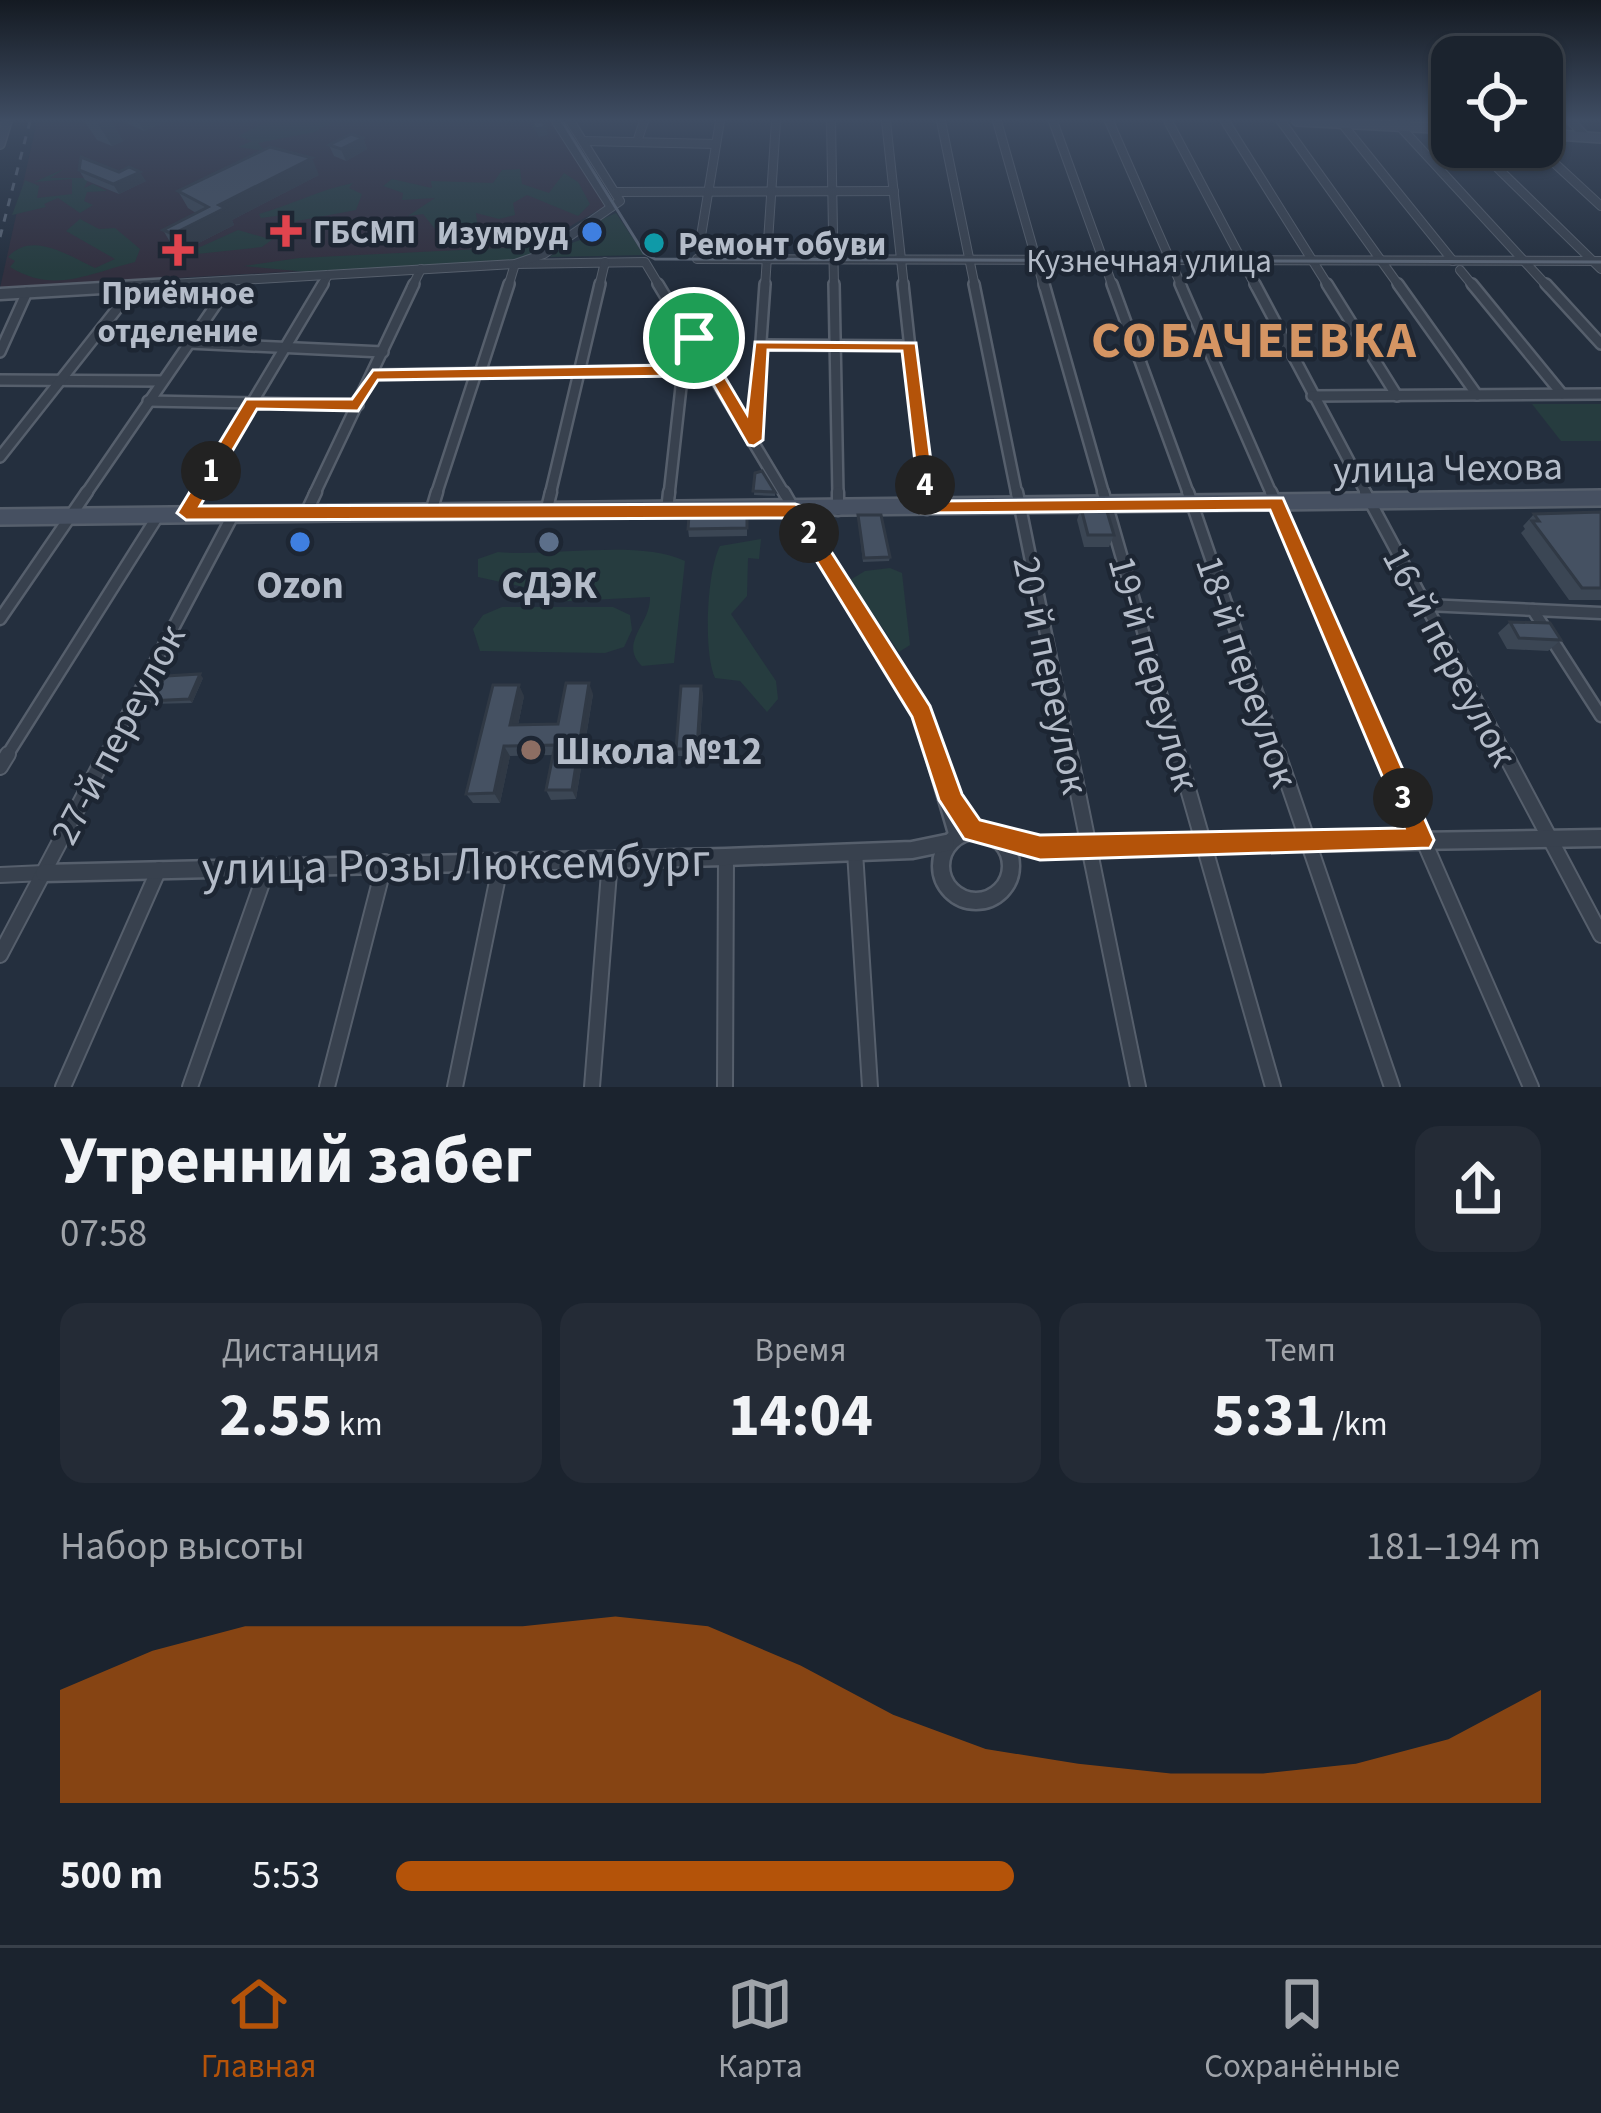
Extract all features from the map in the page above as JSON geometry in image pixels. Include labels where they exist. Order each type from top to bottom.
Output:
[{"type":"main road","name":"улица Чехова","points":[[0,517],[1601,498]]},
{"type":"street","points":[[588,172],[611,207]]},
{"type":"street","points":[[548,259],[620,201],[603,172]]},
{"type":"street","points":[[699,248],[711,172]]},
{"type":"street","points":[[754,440],[772,172]]},
{"type":"street","points":[[832,172],[838,510]]},
{"type":"street","points":[[891,172],[927,508]]},
{"type":"street","name":"20-й переулок","points":[[952,172],[1138,1087]]},
{"type":"street","name":"19-й переулок","points":[[1013,172],[1273,1087]]},
{"type":"street","name":"18-й переулок","points":[[1072,172],[1192,504],[1391,1087]]},
{"type":"street","points":[[1131,172],[1532,1087]]},
{"type":"street","name":"16-й переулок","points":[[1194,172],[1601,935]]},
{"type":"street","points":[[1257,172],[1397,396]]},
{"type":"street","points":[[1317,172],[1477,395]]},
{"type":"street","points":[[1381,172],[1562,394]]},
{"type":"street","points":[[1442,172],[1601,344]]},
{"type":"street","points":[[1502,172],[1598,264]]},
{"type":"street","points":[[1564,172],[1601,206]]},
{"type":"street","points":[[616,192],[893,191]]},
{"type":"street","points":[[0,294],[548,259],[648,263],[922,713],[952,800],[959,836],[941,868]]},
{"type":"street","name":"Кузнечная улица","points":[[697,259],[1598,264]]},
{"type":"street","points":[[546,512],[605,262]]},
{"type":"street","points":[[431,512],[515,264]]},
{"type":"street","points":[[305,513],[422,269]]},
{"type":"street","points":[[186,513],[328,275]]},
{"type":"street","points":[[0,619],[232,281]]},
{"type":"street","points":[[0,457],[135,286]]},
{"type":"street","points":[[0,352],[27,292]]},
{"type":"street","points":[[667,511],[685,352],[694,338]]},
{"type":"street","points":[[188,343],[383,352]]},
{"type":"street","points":[[761,345],[910,346]]},
{"type":"street","points":[[373,375],[683,370]]},
{"type":"street","points":[[0,380],[162,381]]},
{"type":"street","name":"улица Чехова","points":[[1312,396],[1601,394]]},
{"type":"street","points":[[148,401],[358,405]]},
{"type":"street","name":"27-й переулок","points":[[0,955],[234,513]]},
{"type":"street","points":[[0,767],[159,514]]},
{"type":"street","points":[[1426,605],[1601,613]]},
{"type":"street","points":[[1533,610],[1601,716]]},
{"type":"street","points":[[959,836],[1040,848],[1601,838]]},
{"type":"street","name":"улица Розы Люксембург","points":[[0,875],[912,850],[959,836]]},
{"type":"street","points":[[912,850],[941,868],[951,888],[978,902],[1002,894],[1012,878],[1012,863],[998,840]]},
{"type":"street","points":[[1012,863],[1040,848]]},
{"type":"street","points":[[855,852],[870,1087]]},
{"type":"street","points":[[725,1087],[726,857]]},
{"type":"street","points":[[592,1087],[610,860]]},
{"type":"street","points":[[327,1087],[385,862]]},
{"type":"street","points":[[455,1087],[501,862]]},
{"type":"street","points":[[190,1087],[268,866]]},
{"type":"street","points":[[63,1087],[159,869]]},
{"type":"shaded area","name":"ГБСМП","points":[[26,172],[588,172],[609,204],[513,259],[0,288]]},
{"type":"green space","points":[[60,172],[50,178],[89,178],[84,188],[93,184],[107,191],[87,192],[84,201],[93,205],[80,213],[58,198],[46,207],[12,215],[25,180],[39,186],[37,198],[72,194],[72,179],[34,182]]},
{"type":"green space","points":[[501,172],[520,172],[522,184],[549,193],[564,173],[578,182],[590,204],[578,216],[527,195],[513,203],[515,215],[499,219],[476,213],[477,223],[439,234],[423,214],[408,216],[435,198],[402,200],[403,193],[383,186],[392,179],[432,188],[431,181],[493,183]]},
{"type":"green space","points":[[353,183],[349,188],[362,194],[356,210],[297,221],[262,247],[197,254],[198,248],[238,230],[266,238],[287,224],[291,214],[261,218],[259,214]]},
{"type":"green space","points":[[616,213],[644,255],[550,257],[597,232],[603,227],[598,221]]},
{"type":"green space","points":[[80,219],[99,229],[115,228],[140,249],[135,262],[56,280],[10,267],[15,261],[8,257],[18,249],[39,245],[95,268],[115,259],[66,231]]},
{"type":"green space","points":[[545,238],[554,242],[528,257],[501,262],[307,272],[244,266],[299,258],[518,247]]},
{"type":"green space","points":[[1532,404],[1601,404],[1601,441],[1561,441]]},
{"type":"green space","points":[[761,539],[759,559],[748,558],[747,596],[731,614],[776,681],[778,699],[767,712],[740,681],[715,678],[708,631],[712,573],[720,546]]},
{"type":"green space","points":[[644,551],[685,561],[674,663],[642,666],[635,658],[634,641],[650,597],[549,602],[546,592],[478,577],[478,559],[498,552]]},
{"type":"green space","points":[[890,568],[902,573],[910,645],[899,652],[850,580],[865,571]]},
{"type":"green space","points":[[502,607],[613,607],[630,615],[632,630],[624,647],[605,653],[480,651],[473,629],[483,615]]},
{"type":"building","points":[[83,172],[140,172],[113,184]]},
{"type":"building","points":[[218,172],[285,172],[173,234],[163,230],[208,207],[178,191]]},
{"type":"building","points":[[762,471],[775,492],[753,491],[755,473]]},
{"type":"building","points":[[1081,508],[1106,508],[1114,535],[1088,535]]},
{"type":"building","points":[[1601,512],[1601,588],[1582,588],[1532,521],[1539,521],[1534,514]]},
{"type":"building","points":[[747,514],[747,528],[688,529],[689,515]]},
{"type":"building","points":[[858,515],[881,515],[890,557],[864,558]]},
{"type":"building","points":[[1510,622],[1550,623],[1561,640],[1519,638]]},
{"type":"building","points":[[200,674],[189,699],[147,701],[166,676]]},
{"type":"building","points":[[566,683],[589,683],[572,790],[546,790],[555,745],[504,746],[494,793],[466,794],[493,685],[519,685],[510,725],[558,724]]},
{"type":"building","points":[[681,686],[701,686],[697,749],[676,749]]},
{"type":"tram line","points":[[594,172],[644,253],[655,259],[1601,262]]},
{"type":"railway","points":[[0,237],[17,172]]},
{"type":"place","name":"ГБСМП","points":[[286,231]]},
{"type":"place","name":"Изумруд","points":[[592,232]]},
{"type":"place","name":"Ремонт обуви","points":[[654,243]]},
{"type":"place","name":"Приёмное отделение","points":[[178,250]]},
{"type":"place","name":"Ozon","points":[[300,542]]},
{"type":"place","name":"СДЭК","points":[[549,542]]},
{"type":"place","name":"Школа №12","points":[[531,750]]},
{"type":"district","name":"СОБАЧЕЕВКА","points":[[1255,339]]},
{"type":"route","points":[[694,338],[754,440],[761,345],[910,346],[927,508],[1276,503],[1421,840],[1040,848],[973,830],[952,800],[922,713],[795,511],[186,513],[252,403],[358,405],[373,375],[683,370],[685,352],[694,338]]}]
